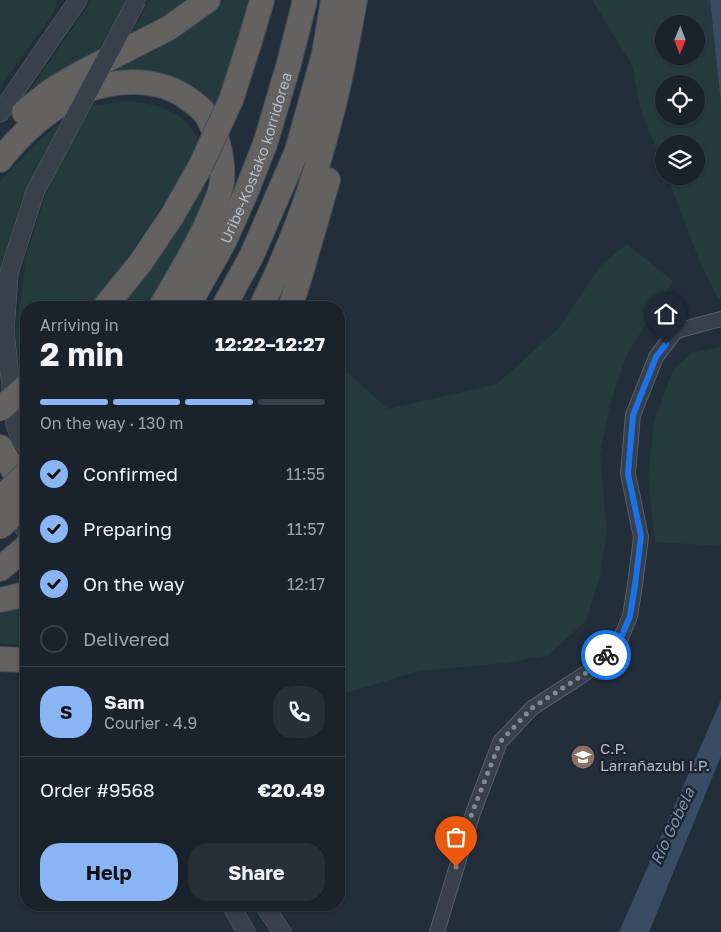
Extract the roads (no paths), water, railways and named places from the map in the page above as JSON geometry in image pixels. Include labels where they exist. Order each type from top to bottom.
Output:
[{"type":"highway","points":[[0,137],[30,107],[52,90],[169,28],[208,0]]},
{"type":"highway","points":[[110,301],[142,262],[172,216],[200,167],[231,100],[262,0]]},
{"type":"highway","name":"Uribe-Kostako korridorea","points":[[191,301],[224,242],[265,144],[288,67],[305,0]]},
{"type":"highway","name":"Uribe-Kostako korridorea","points":[[228,301],[252,255],[297,151],[324,54],[333,0]]},
{"type":"highway","points":[[264,301],[302,211],[318,162],[332,111],[355,0]]},
{"type":"highway","points":[[292,301],[333,166],[348,107],[364,22],[365,0]]},
{"type":"highway","points":[[0,160],[17,139],[38,119],[81,92],[112,84],[147,82],[183,95],[200,107],[207,116],[220,149],[222,182],[218,199],[199,239],[164,301]]},
{"type":"highway","points":[[0,410],[20,392]]},
{"type":"highway","points":[[0,447],[20,482]]},
{"type":"highway","points":[[0,499],[20,480]]},
{"type":"highway","points":[[0,527],[20,509]]},
{"type":"highway","points":[[0,569],[20,552]]},
{"type":"highway","points":[[0,600],[20,595]]},
{"type":"highway","points":[[0,659],[20,660]]},
{"type":"street","points":[[0,113],[78,0]]},
{"type":"street","points":[[20,439],[15,424],[5,331],[9,274],[35,192],[137,0]]},
{"type":"street","points":[[437,932],[472,813],[500,742],[532,708],[586,673],[618,645],[630,616],[641,536],[628,474],[633,415],[656,357],[676,331],[720,319]]},
{"type":"street","points":[[0,484],[20,521]]},
{"type":"street","points":[[234,911],[246,932]]},
{"type":"street","points":[[260,911],[271,932]]},
{"type":"street","points":[[268,911],[282,932]]},
{"type":"water","points":[[710,0],[721,0],[721,104]]},
{"type":"water","name":"Río Gobela","points":[[721,700],[721,756],[649,932],[619,932]]},
{"type":"place","name":"C.P. Larrañazubi I.P.","points":[[583,757]]}]
